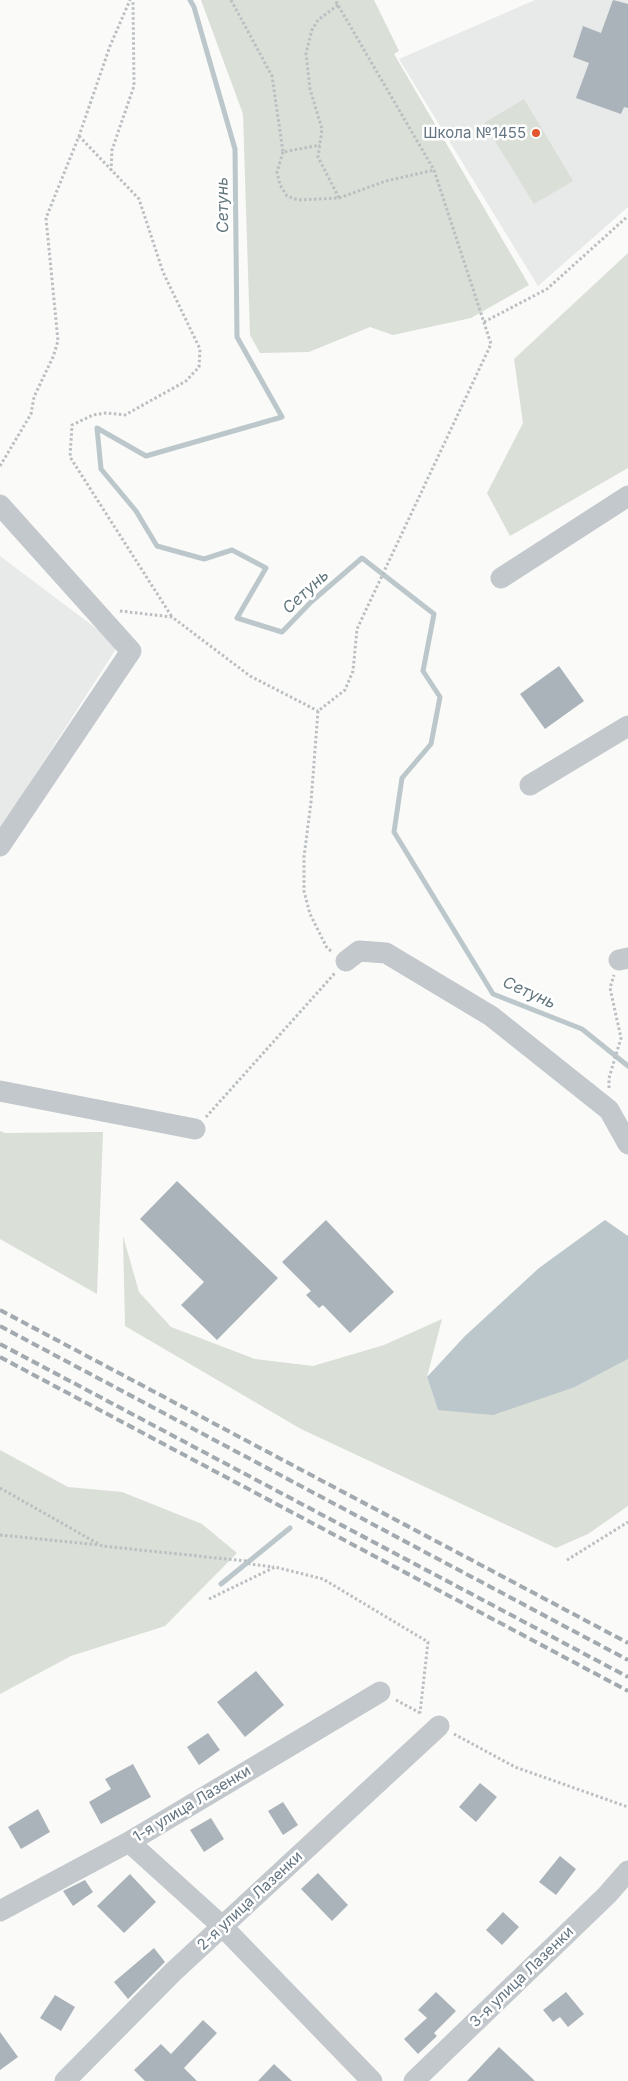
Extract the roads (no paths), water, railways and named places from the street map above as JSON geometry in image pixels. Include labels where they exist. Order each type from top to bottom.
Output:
[{"type":"street","points":[[501,578],[628,496]]},
{"type":"street","points":[[0,505],[131,651],[0,846]]},
{"type":"street","points":[[530,785],[628,726]]},
{"type":"street","points":[[346,961],[359,951],[386,953],[491,1016],[609,1110],[628,1144]]},
{"type":"street","points":[[0,1091],[195,1129]]},
{"type":"street","name":"1-я улица Лазенки","points":[[0,1911],[129,1842],[380,1692]]},
{"type":"street","name":"2-я улица Лазенки","points":[[66,2081],[173,1972],[440,1726]]},
{"type":"street","points":[[129,1842],[222,1927],[372,2081]]},
{"type":"street","name":"3-я улица Лазенки","points":[[414,2081],[607,1895],[628,1870]]},
{"type":"waterway","name":"Сетунь","points":[[190,0],[194,7],[235,149],[237,337],[282,417],[146,456],[97,428],[101,469],[136,511],[157,546],[204,559],[232,550],[266,568],[237,618],[282,632],[311,602],[362,558],[434,614],[423,671],[440,697],[431,744],[402,778],[394,832],[493,994],[582,1029],[628,1066]]},
{"type":"waterway","points":[[221,1584],[290,1528]]},
{"type":"railway","points":[[0,1310],[628,1643]]},
{"type":"railway","points":[[0,1326],[628,1660]]},
{"type":"railway","points":[[0,1344],[628,1677]]},
{"type":"railway","points":[[0,1357],[628,1691]]},
{"type":"place","name":"Школа №1455","points":[[536,133]]}]
